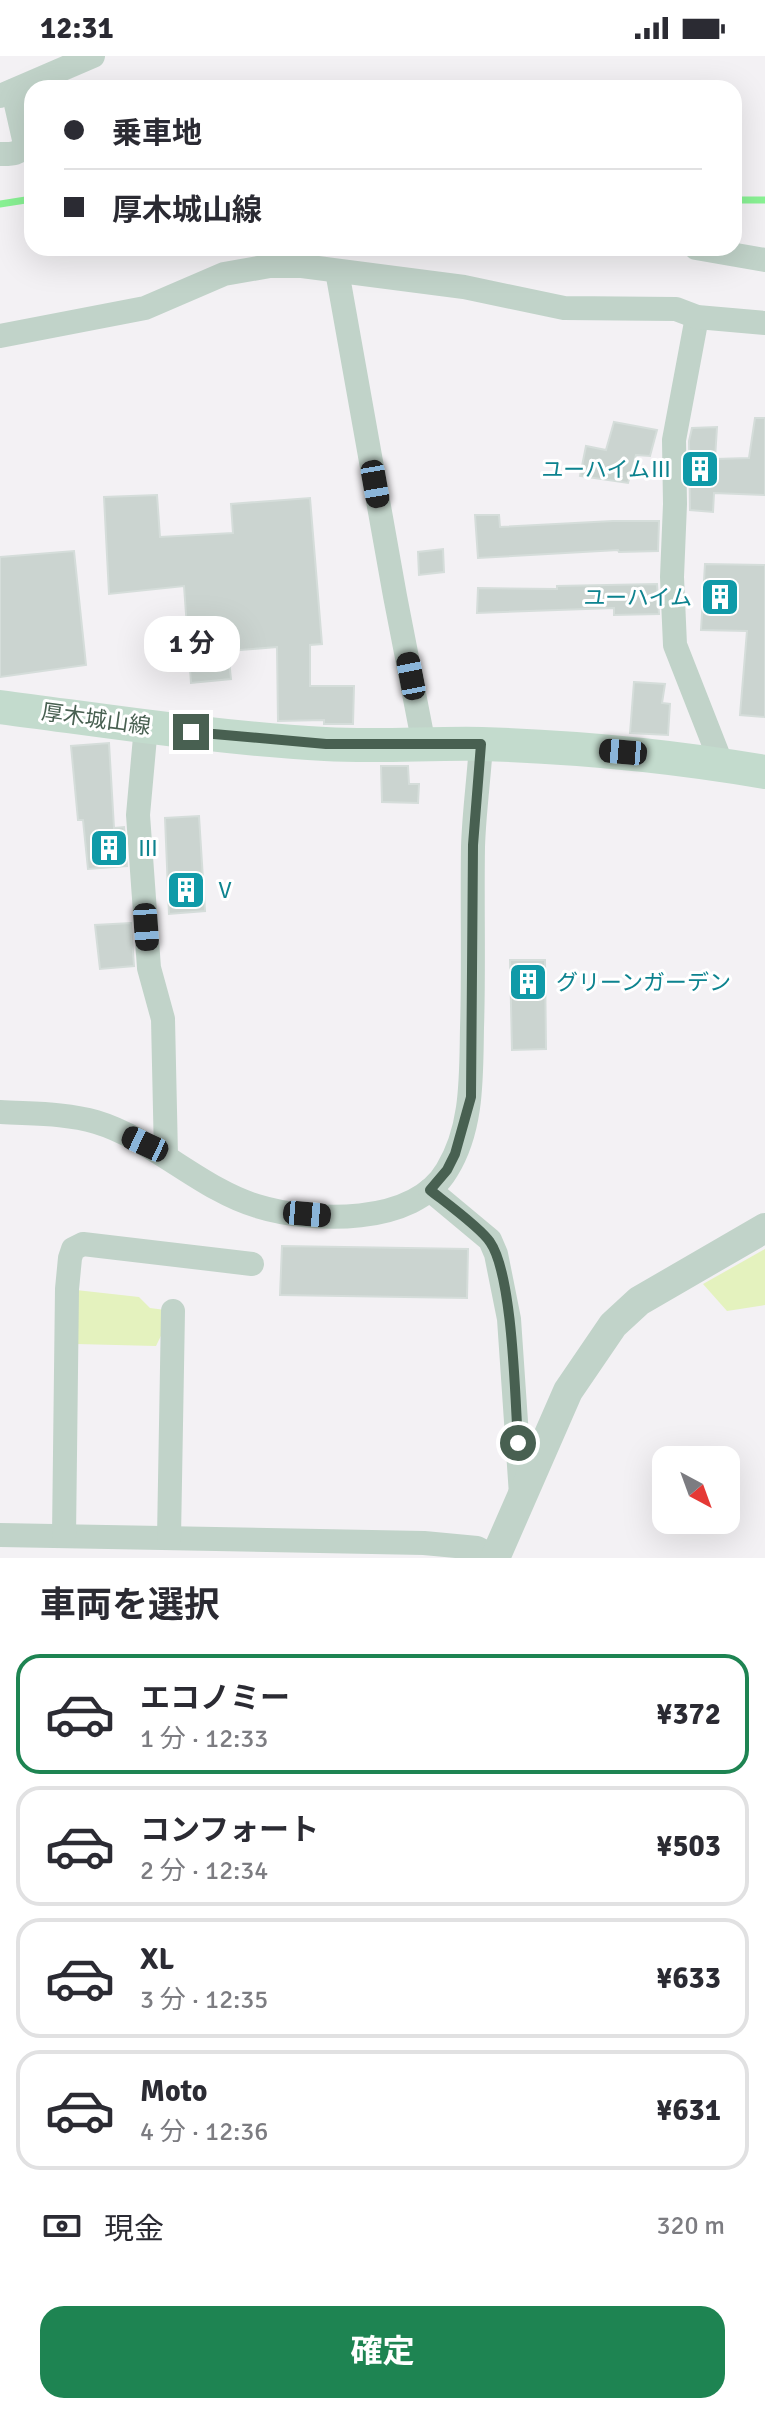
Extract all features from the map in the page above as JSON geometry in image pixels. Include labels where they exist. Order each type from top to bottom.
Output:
[{"type":"main road","name":"厚木城山線","points":[[0,707],[253,739],[313,743],[481,744],[613,751],[765,772]]},
{"type":"street","points":[[39,80],[93,56]]},
{"type":"street","points":[[7,94],[24,141]]},
{"type":"street","points":[[0,154],[13,154],[21,151],[24,146]]},
{"type":"street","points":[[742,256],[765,260]]},
{"type":"street","points":[[0,336],[145,308],[224,274],[270,266],[302,266],[464,287],[564,308],[676,309],[697,317],[765,323]]},
{"type":"street","points":[[337,271],[424,745]]},
{"type":"street","points":[[697,317],[674,440],[672,577],[675,645],[722,765]]},
{"type":"street","points":[[146,726],[138,815],[149,968],[163,1019],[166,1156]]},
{"type":"street","points":[[0,1112],[98,1122],[166,1156],[225,1192],[255,1206],[281,1211],[326,1216],[369,1214],[400,1206],[430,1190],[447,1170],[455,1154],[471,1097],[473,845],[481,744]]},
{"type":"street","points":[[430,1190],[490,1240],[496,1254],[509,1319],[521,1495]]},
{"type":"street","points":[[0,1535],[424,1543],[477,1548],[495,1557],[568,1391],[613,1325],[639,1301],[765,1228]]},
{"type":"street","points":[[64,1536],[67,1289],[73,1249],[83,1244],[252,1264]]},
{"type":"street","points":[[169,1538],[173,1311]]},
{"type":"green space","points":[[765,1249],[765,1305],[727,1311],[703,1284]]},
{"type":"green space","points":[[67,1289],[139,1297],[150,1308],[173,1311],[156,1346],[76,1344]]},
{"type":"building","points":[[755,418],[765,418],[765,495],[714,493],[713,512],[690,510],[689,441],[692,428],[717,427],[715,459],[749,458]]},
{"type":"building","points":[[614,422],[657,430],[650,456],[636,455],[628,483],[580,476],[586,446],[606,450]]},
{"type":"building","points":[[157,495],[160,537],[233,533],[231,504],[310,498],[322,644],[310,645],[310,686],[354,686],[353,724],[324,724],[324,720],[278,721],[277,647],[228,651],[231,679],[191,683],[184,586],[109,594],[104,497]]},
{"type":"building","points":[[475,515],[499,515],[500,527],[659,521],[658,551],[618,550],[478,558]]},
{"type":"building","points":[[443,549],[444,572],[419,575],[418,552]]},
{"type":"building","points":[[74,551],[86,665],[0,677],[0,557]]},
{"type":"building","points":[[705,564],[765,565],[765,717],[740,715],[747,631],[701,630]]},
{"type":"building","points":[[657,584],[659,614],[614,615],[614,608],[477,613],[478,588],[557,589],[557,586]]},
{"type":"building","points":[[634,682],[665,684],[662,703],[670,704],[668,735],[630,733]]},
{"type":"building","points":[[109,743],[114,828],[124,827],[127,866],[88,869],[83,820],[78,820],[71,746]]},
{"type":"building","points":[[381,766],[408,766],[409,784],[419,784],[418,803],[382,802]]},
{"type":"building","points":[[199,816],[205,911],[169,914],[165,818]]},
{"type":"building","points":[[131,923],[134,966],[100,969],[95,925]]},
{"type":"building","points":[[510,960],[545,960],[546,1049],[512,1050]]},
{"type":"building","points":[[282,1246],[468,1249],[467,1298],[280,1295]]},
{"type":"waterway","points":[[0,204],[24,200]]},
{"type":"waterway","points":[[742,200],[765,200]]},
{"type":"place","name":"ユーハイムⅢ","points":[[700,469]]},
{"type":"place","name":"ユーハイム","points":[[720,597]]},
{"type":"place","name":"Ⅲ","points":[[109,848]]},
{"type":"place","name":"Ⅴ","points":[[186,890]]},
{"type":"place","name":"グリーンガーデン","points":[[528,982]]},
{"type":"route","points":[[191,732],[326,744],[481,744],[473,845],[471,1097],[455,1154],[447,1170],[430,1190],[490,1240],[496,1254],[509,1319],[518,1443]]}]
